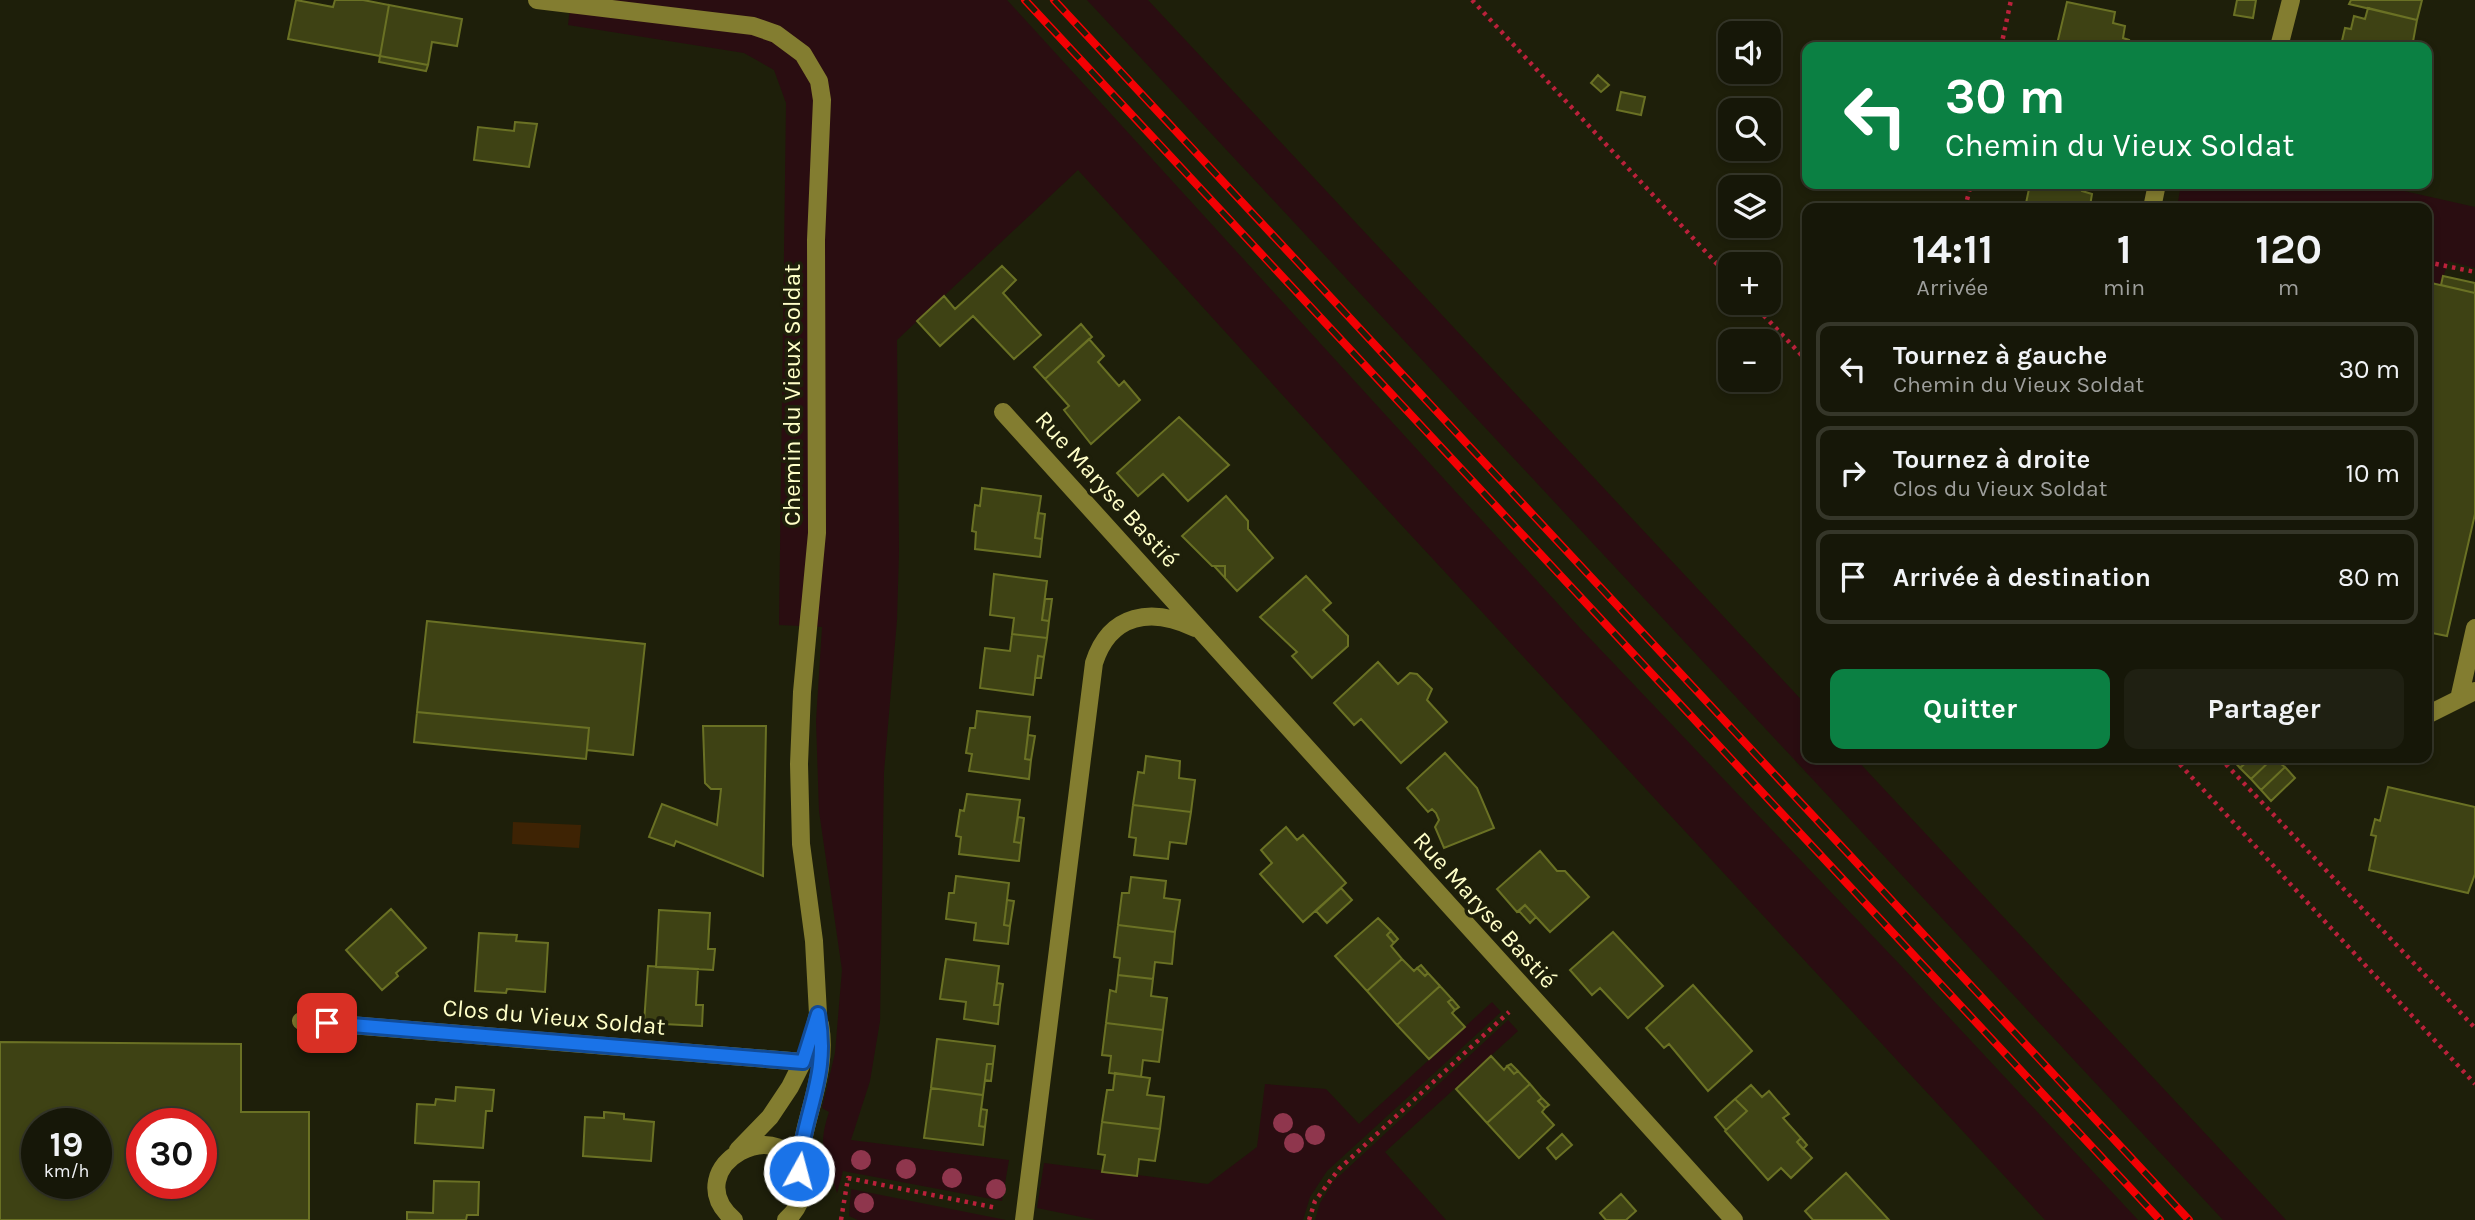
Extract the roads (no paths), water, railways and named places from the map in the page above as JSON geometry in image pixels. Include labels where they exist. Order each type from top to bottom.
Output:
[{"type":"street","name":"Chemin du Vieux Soldat","points":[[537,0],[753,26],[790,43],[803,54],[819,81],[822,109],[816,240],[817,533],[802,692],[799,764],[801,844],[815,950],[822,1062],[802,1142],[799,1171],[802,1187],[797,1217]]},
{"type":"street","points":[[2280,42],[2291,0]]},
{"type":"street","name":"Rue Maryse Bastié","points":[[1003,412],[1734,1220]]},
{"type":"street","name":"Rue Maryse Bastié","points":[[1024,1217],[1094,663],[1100,645],[1110,634],[1132,619],[1159,616],[1202,631]]},
{"type":"street","points":[[2432,712],[2467,695],[2475,628]]},
{"type":"street","name":"Chemin du Vieux Soldat","points":[[719,1199],[719,1175],[726,1161],[770,1117],[803,1062],[818,1014]]},
{"type":"street","name":"Clos du Vieux Soldat","points":[[301,1021],[803,1062]]},
{"type":"street","points":[[738,1150],[762,1145],[777,1148],[791,1157],[799,1171]]},
{"type":"street","points":[[719,1199],[719,1220]]},
{"type":"street","points":[[719,1199],[734,1220]]},
{"type":"railway","points":[[1025,0],[2160,1220]]},
{"type":"railway","points":[[1054,0],[2189,1220]]}]
